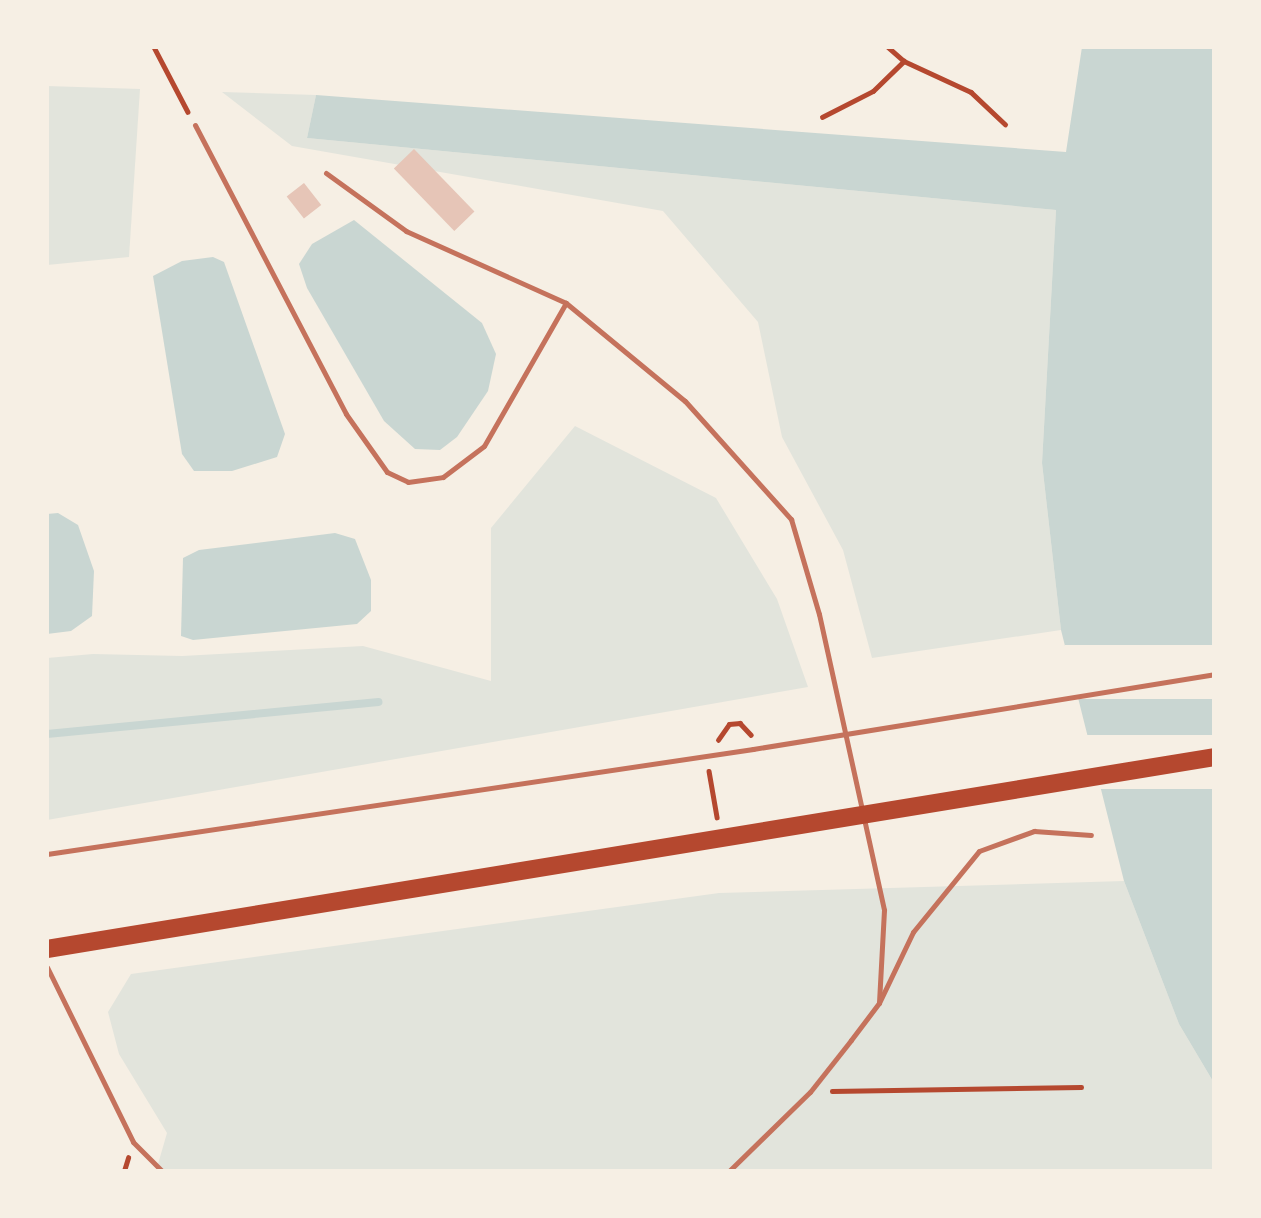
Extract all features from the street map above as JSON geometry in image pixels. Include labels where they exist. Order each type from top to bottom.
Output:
[{"type":"main road","points":[[47,949],[1214,757]]},
{"type":"lane","points":[[195,125],[346,414],[387,472],[408,482],[443,477],[484,446],[566,303]]},
{"type":"lane","points":[[326,173],[406,231],[566,303],[685,401],[791,519],[819,614],[884,910],[879,1003]]},
{"type":"lane","points":[[47,854],[753,749],[1214,674]]},
{"type":"lane","points":[[729,1171],[810,1092],[879,1003],[913,932],[979,850],[1034,831],[1091,835]]},
{"type":"lane","points":[[47,967],[133,1142],[162,1171]]},
{"type":"path","points":[[154,47],[195,125]]},
{"type":"path","points":[[887,47],[904,61],[971,92],[1005,124]]},
{"type":"path","points":[[822,117],[873,91],[904,61]]},
{"type":"path","points":[[707,756],[720,825]]},
{"type":"path","points":[[810,1092],[1081,1087]]},
{"type":"shaded area","points":[[1082,47],[1214,47],[1214,1083],[1179,1024],[1124,881],[1061,630],[1042,463],[1056,210],[307,138],[316,95],[1066,152]]},
{"type":"shaded area","points":[[47,86],[140,89],[129,257],[47,265]]},
{"type":"shaded area","points":[[222,92],[316,95],[307,138],[1056,210],[1042,463],[1061,630],[872,658],[843,550],[782,437],[758,322],[663,211],[292,146]]},
{"type":"shaded area","points":[[354,220],[482,323],[496,354],[488,391],[457,437],[440,450],[415,449],[384,421],[307,288],[299,264],[312,244]]},
{"type":"shaded area","points":[[213,257],[224,262],[285,434],[277,457],[232,471],[194,471],[182,454],[153,276],[182,261]]},
{"type":"shaded area","points":[[575,426],[716,498],[777,599],[808,687],[47,820],[47,658],[93,654],[182,656],[363,646],[491,681],[491,528]]},
{"type":"shaded area","points":[[58,513],[78,525],[94,571],[92,616],[71,631],[47,634],[47,514]]},
{"type":"shaded area","points":[[335,533],[355,539],[371,580],[371,611],[357,624],[193,640],[181,636],[183,558],[199,550]]},
{"type":"shaded area","points":[[1124,881],[1179,1024],[1214,1083],[1214,1171],[156,1171],[167,1133],[119,1054],[108,1012],[131,974],[719,893]]},
{"type":"pier","points":[[1065,645],[1214,645],[1214,699],[1065,699]]},
{"type":"pier","points":[[1087,735],[1214,735],[1214,789],[1087,789]]},
{"type":"building","points":[[414,149],[474,212],[454,231],[394,168]]},
{"type":"building","points":[[304,183],[321,205],[304,219],[287,197]]},
{"type":"waterway","points":[[47,734],[378,702]]}]
